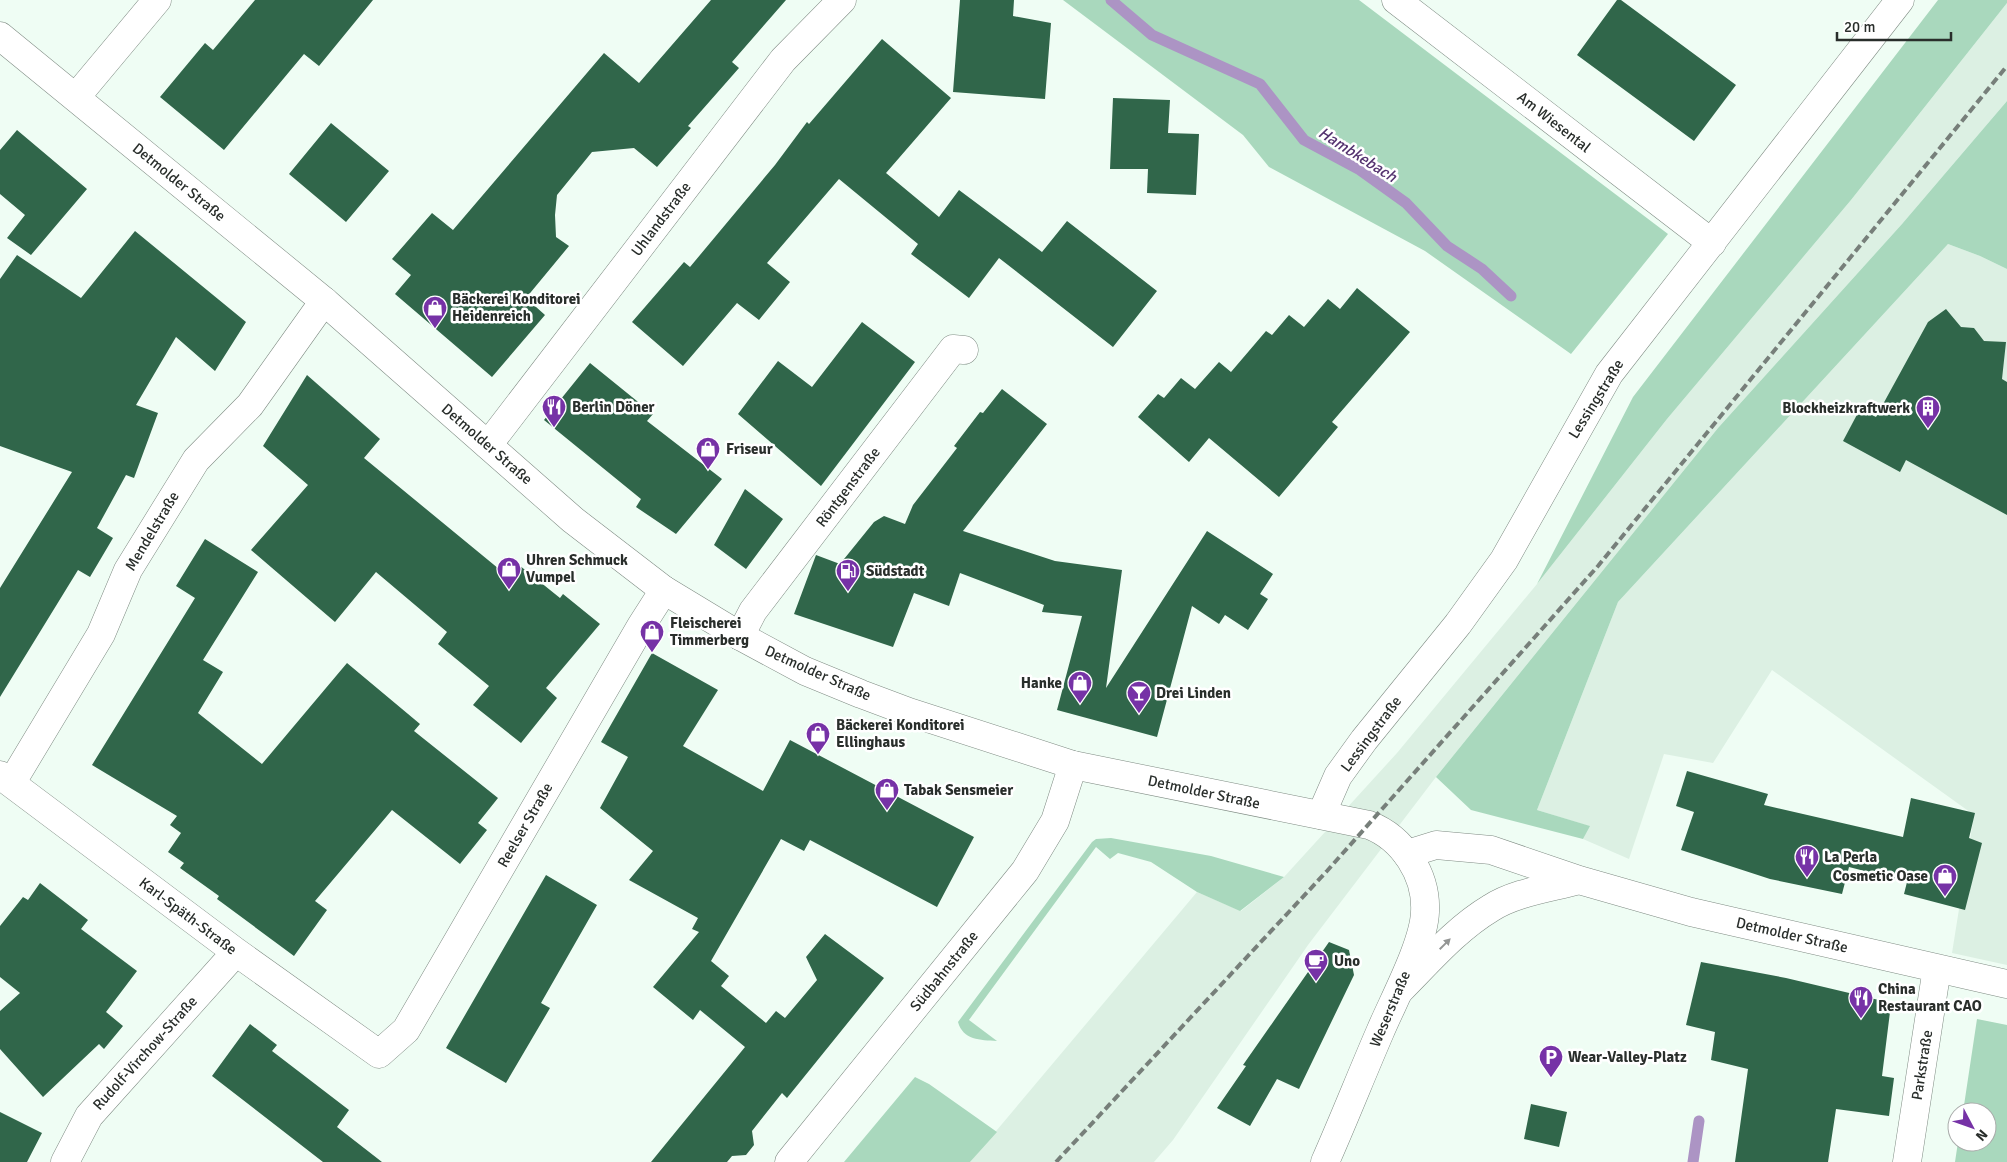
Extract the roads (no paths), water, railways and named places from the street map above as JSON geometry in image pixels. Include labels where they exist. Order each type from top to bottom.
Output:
[{"type":"street","points":[[76,97],[157,0]]},
{"type":"street","name":"Uhlandstraße","points":[[488,445],[783,60],[842,0]]},
{"type":"street","name":"Am Wiesental","points":[[1396,0],[1712,243]]},
{"type":"street","name":"Lessingstraße","points":[[1321,815],[1338,776],[1364,740],[1458,624],[1504,560],[1609,374],[1900,0]]},
{"type":"street","name":"Detmolder Straße","points":[[0,36],[324,301],[574,520],[664,590],[740,636],[805,671],[935,721],[1074,765],[1369,825],[1383,830],[1407,854],[1436,845],[1490,850],[1579,880],[1690,912],[2007,984]]},
{"type":"street","name":"Mendelstraße","points":[[6,778],[101,634],[128,570],[196,460],[250,404],[324,301]]},
{"type":"street","name":"Röntgenstraße","points":[[740,636],[753,611],[953,348],[964,350]]},
{"type":"street","name":"Reelser Straße","points":[[379,1054],[406,1030],[641,626],[664,590]]},
{"type":"street","name":"Südbahnstraße","points":[[789,1162],[1025,871],[1055,821],[1074,765]]},
{"type":"street","name":"Karl-Späth-Straße","points":[[6,778],[236,952],[379,1054]]},
{"type":"street","name":"Weserstraße","points":[[1325,1162],[1399,991],[1419,937],[1425,913],[1424,893],[1416,869],[1407,854]]},
{"type":"street","points":[[1399,991],[1454,934],[1492,907],[1518,896],[1579,880]]},
{"type":"street","name":"Rudolf-Virchow-Straße","points":[[65,1162],[89,1116],[236,952]]},
{"type":"street","name":"Parkstraße","points":[[1907,1162],[1937,968]]},
{"type":"waterway","name":"Hambkebach","points":[[1111,0],[1152,35],[1260,84],[1304,140],[1360,170],[1406,203],[1447,246],[1482,269],[1511,296]]},
{"type":"waterway","name":"Hambkebach","points":[[1693,1162],[1699,1121]]},
{"type":"railway","points":[[1056,1162],[1327,871],[1598,566],[2007,66]]},
{"type":"place","name":"Bäckerei Konditorei Heidenreich","points":[[435,329]]},
{"type":"place","name":"Berlin Döner","points":[[554,428]]},
{"type":"place","name":"Blockheizkraftwerk","points":[[1928,429]]},
{"type":"place","name":"Friseur","points":[[708,470]]},
{"type":"place","name":"Uhren Schmuck Vumpel","points":[[509,590]]},
{"type":"place","name":"Südstadt","points":[[848,592]]},
{"type":"place","name":"Fleischerei Timmerberg","points":[[652,653]]},
{"type":"place","name":"Hanke","points":[[1080,704]]},
{"type":"place","name":"Drei Linden","points":[[1139,714]]},
{"type":"place","name":"Bäckerei Konditorei Ellinghaus","points":[[818,755]]},
{"type":"place","name":"Tabak Sensmeier","points":[[887,811]]},
{"type":"place","name":"La Perla","points":[[1807,878]]},
{"type":"place","name":"Cosmetic Oase","points":[[1945,897]]},
{"type":"place","name":"Uno","points":[[1316,982]]},
{"type":"place","name":"China Restaurant CAO","points":[[1861,1019]]},
{"type":"place","name":"Wear-Valley-Platz","points":[[1551,1078]]}]
